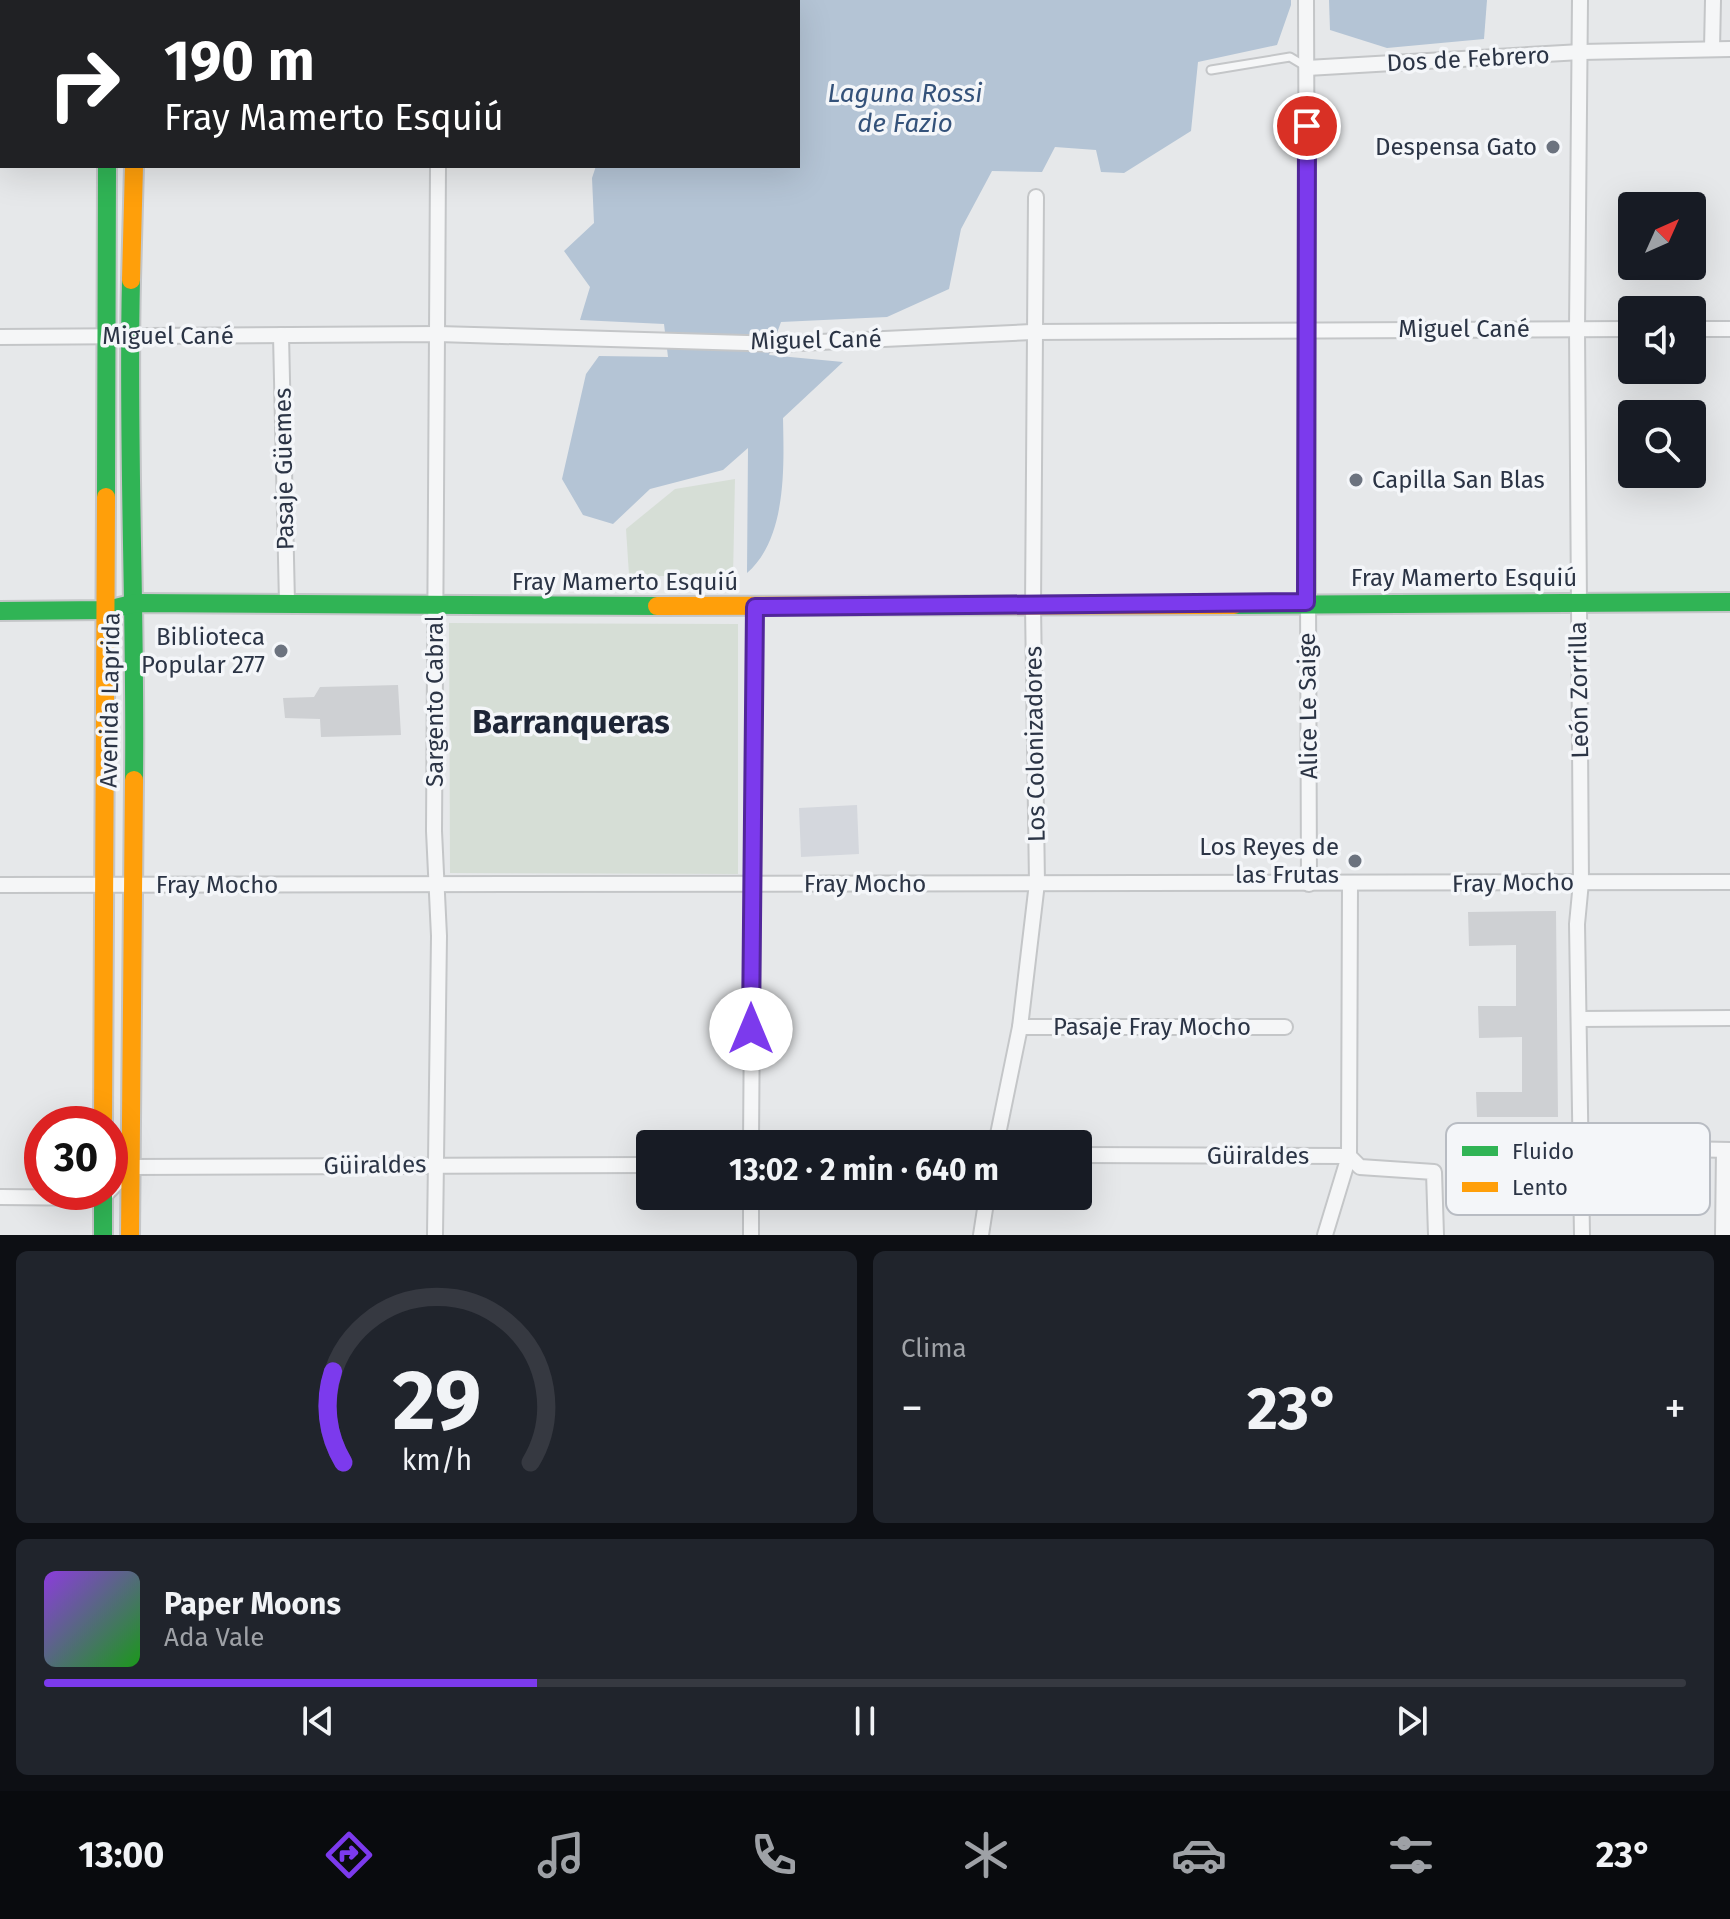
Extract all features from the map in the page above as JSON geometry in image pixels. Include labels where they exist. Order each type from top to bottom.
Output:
[{"type":"main road","name":"Avenida Laprida","points":[[103,1106],[107,168]]},
{"type":"main road","name":"Avenida Laprida","points":[[130,1235],[136,603],[130,336],[134,168]]},
{"type":"main road","name":"Fray Mamerto Esquiú","points":[[0,611],[107,610],[136,603],[755,607],[1730,602]]},
{"type":"main road","points":[[103,1235],[105,1210]]},
{"type":"street","name":"Alice Le Saige","points":[[1306,0],[1309,884]]},
{"type":"street","name":"León Zorrilla","points":[[1580,0],[1577,329],[1581,882],[1577,924],[1581,1123]]},
{"type":"street","points":[[1712,49],[1713,0]]},
{"type":"street","name":"Dos de Febrero","points":[[1307,68],[1581,52],[1730,49]]},
{"type":"street","name":"Sargento Cabral","points":[[435,1235],[438,168]]},
{"type":"street","name":"Los Colonizadores","points":[[999,1130],[1020,1027],[1037,883],[1032,332],[1036,197]]},
{"type":"street","name":"Miguel Cané","points":[[0,337],[438,334],[777,344],[1032,332],[1618,329]]},
{"type":"street","points":[[1706,329],[1730,329]]},
{"type":"street","name":"Pasaje Güemes","points":[[281,335],[287,603]]},
{"type":"street","points":[[751,1130],[755,607]]},
{"type":"street","name":"Fray Mocho","points":[[0,885],[1730,882]]},
{"type":"street","points":[[1325,1235],[1349,1156],[1350,883]]},
{"type":"street","points":[[1579,1019],[1730,1018]]},
{"type":"street","name":"Pasaje Fray Mocho","points":[[1020,1027],[1285,1027]]},
{"type":"street","points":[[1723,1235],[1727,1150]]},
{"type":"street","name":"Güiraldes","points":[[1092,1155],[1349,1156],[1360,1167],[1434,1172],[1436,1235]]},
{"type":"street","name":"Güiraldes","points":[[132,1167],[636,1165]]},
{"type":"street","points":[[128,1171],[132,1167]]},
{"type":"street","points":[[0,1197],[24,1196]]},
{"type":"street","points":[[751,1210],[751,1235]]},
{"type":"street","points":[[981,1235],[985,1210]]},
{"type":"lane","name":"Dos de Febrero","points":[[1211,70],[1290,57],[1307,68]]},
{"type":"shaded area","points":[[735,479],[733,578],[629,575],[626,529],[675,489]]},
{"type":"shaded area","points":[[449,623],[738,624],[738,874],[450,873]]},
{"type":"shaded area","points":[[857,805],[859,854],[801,857],[799,808]]},
{"type":"water","name":"Laguna Rossi de Fazio","points":[[800,0],[1291,0],[1277,45],[1198,62],[1191,131],[1124,173],[1101,172],[1096,150],[1055,147],[1042,172],[992,171],[961,229],[949,289],[887,317],[781,322],[769,355],[843,362],[783,418],[783,479],[776,521],[770,541],[747,573],[748,448],[723,470],[650,489],[613,524],[583,515],[562,479],[586,374],[599,356],[668,357],[664,324],[580,320],[590,287],[564,251],[594,223],[592,178],[595,168],[800,168]]},
{"type":"water","points":[[1329,0],[1487,0],[1484,39],[1387,48],[1330,30]]},
{"type":"building","points":[[398,685],[401,735],[321,737],[320,719],[285,718],[283,698],[314,697],[320,687]]},
{"type":"building","points":[[1556,911],[1558,1117],[1477,1117],[1476,1092],[1522,1092],[1522,1037],[1479,1038],[1478,1006],[1516,1006],[1516,945],[1469,946],[1468,912]]},
{"type":"traffic: fast","points":[[106,497],[107,168]]},
{"type":"traffic: fast","points":[[131,280],[134,780]]},
{"type":"traffic: fast","points":[[1234,605],[1730,602]]},
{"type":"traffic: fast","points":[[0,611],[107,610],[136,603],[657,606]]},
{"type":"traffic: fast","points":[[103,1210],[103,1235]]},
{"type":"traffic: slow","points":[[131,280],[134,168]]},
{"type":"traffic: slow","points":[[103,1106],[106,497]]},
{"type":"traffic: slow","points":[[657,606],[1234,605]]},
{"type":"traffic: slow","points":[[130,1235],[134,780]]},
{"type":"place","name":"Despensa Gato","points":[[1553,147]]},
{"type":"place","name":"Capilla San Blas","points":[[1356,480]]},
{"type":"place","name":"Biblioteca Popular 277","points":[[281,651]]},
{"type":"place","name":"Los Reyes de las Frutas","points":[[1355,861]]},
{"type":"district","name":"Barranqueras","points":[[571,722]]},
{"type":"route","points":[[751,1029],[755,607],[1306,602],[1307,126]]}]
